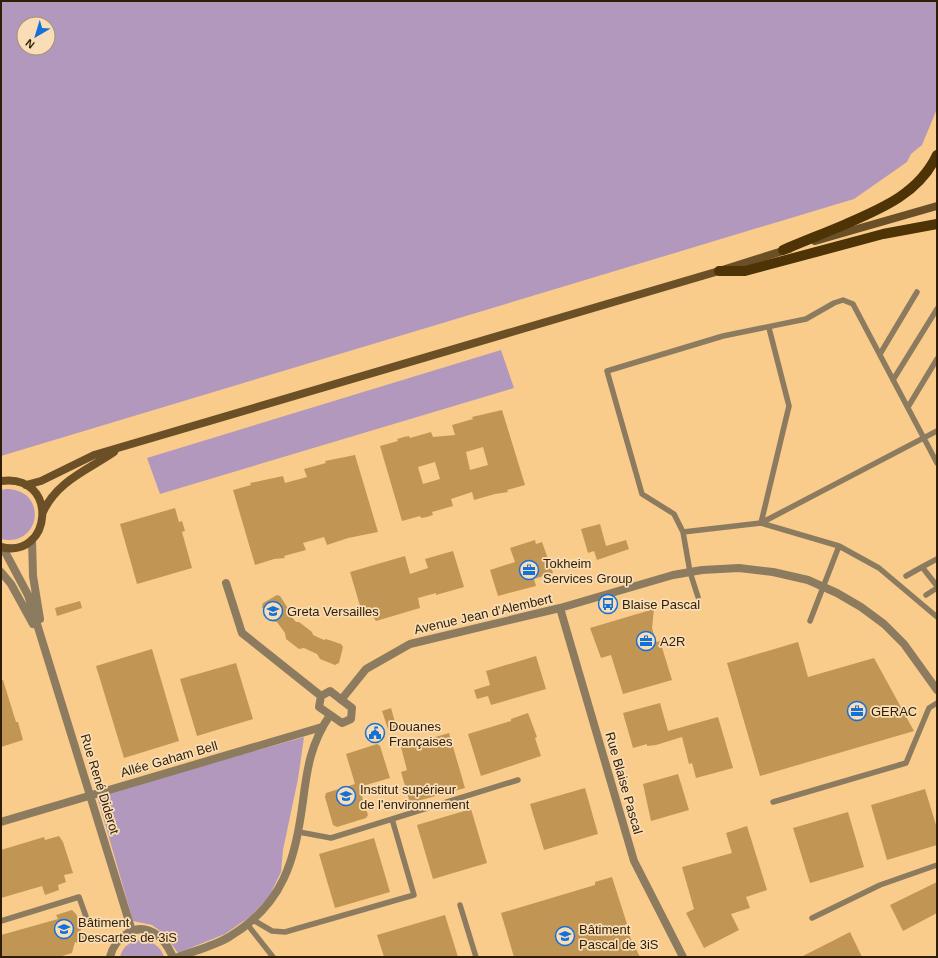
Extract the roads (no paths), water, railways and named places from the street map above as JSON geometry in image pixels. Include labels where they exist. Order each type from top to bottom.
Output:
[{"type":"main road","points":[[783,250],[892,203],[910,190],[925,175],[937,155]]},
{"type":"main road","points":[[26,485],[41,481],[94,455],[719,271],[783,250],[937,206]]},
{"type":"main road","points":[[719,271],[745,271],[883,234],[937,224]]},
{"type":"main road","points":[[43,512],[48,501],[65,483],[120,448]]},
{"type":"main road","points":[[1,481],[18,481],[34,490],[40,498],[43,512],[43,519],[39,531],[32,540],[23,546],[13,548],[2,547]]},
{"type":"street","points":[[32,540],[33,576],[44,644]]},
{"type":"street","points":[[2,547],[28,595],[44,644]]},
{"type":"street","name":"Avenue Jean d'Alembert","points":[[341,700],[366,669],[410,644],[560,608],[690,572],[739,568],[773,572],[808,580],[836,592],[862,607],[884,624],[904,644],[937,690]]},
{"type":"street","points":[[1,572],[22,602],[44,644]]},
{"type":"street","points":[[226,583],[242,633],[321,696]]},
{"type":"street","name":"Rue Blaise Pascal","points":[[560,608],[634,861],[683,957]]},
{"type":"street","name":"Rue René Diderot","points":[[44,644],[132,931]]},
{"type":"street","points":[[330,691],[352,708],[351,719],[342,723],[330,714],[320,706],[321,696],[330,691]]},
{"type":"street","points":[[178,957],[228,938],[250,922],[271,901],[282,883],[294,855],[299,832],[308,762],[322,727],[330,714]]},
{"type":"street","name":"Allée Gaham Bell","points":[[1,822],[90,794],[322,727]]},
{"type":"street","points":[[110,957],[113,947],[121,937],[132,931],[145,929],[157,934],[166,943],[173,957]]},
{"type":"lane","points":[[880,354],[917,292]]},
{"type":"lane","points":[[698,597],[690,572],[683,532],[674,514],[642,494],[607,371],[723,336],[769,328],[806,319],[834,303],[843,300],[853,304],[937,463]]},
{"type":"lane","points":[[893,380],[937,309]]},
{"type":"lane","points":[[761,523],[789,406],[769,328]]},
{"type":"lane","points":[[908,407],[937,359]]},
{"type":"lane","points":[[683,532],[761,523],[937,431]]},
{"type":"lane","points":[[761,523],[839,546],[879,568],[937,617]]},
{"type":"lane","points":[[810,620],[839,546]]},
{"type":"lane","points":[[906,576],[937,559]]},
{"type":"lane","points":[[922,567],[937,587],[926,595]]},
{"type":"lane","points":[[773,802],[906,763],[929,708],[937,703]]},
{"type":"lane","points":[[299,832],[331,838],[518,780]]},
{"type":"lane","points":[[250,922],[272,931],[285,932],[414,895],[392,819]]},
{"type":"lane","points":[[812,918],[880,885],[937,865]]},
{"type":"lane","points":[[1,921],[79,897],[88,922]]},
{"type":"lane","points":[[460,905],[476,957]]},
{"type":"lane","points":[[250,922],[273,957]]},
{"type":"place","name":"Tokheim Services Group","points":[[529,570]]},
{"type":"place","name":"Blaise Pascal","points":[[608,604]]},
{"type":"place","name":"Greta Versailles","points":[[273,611]]},
{"type":"place","name":"A2R","points":[[646,641]]},
{"type":"place","name":"GERAC","points":[[857,711]]},
{"type":"place","name":"Douanes Françaises","points":[[375,733]]},
{"type":"place","name":"Institut supérieur de l'environnement","points":[[346,796]]},
{"type":"place","name":"Bâtiment Descartes de 3iS","points":[[64,929]]},
{"type":"place","name":"Bâtiment Pascal de 3iS","points":[[565,936]]}]
